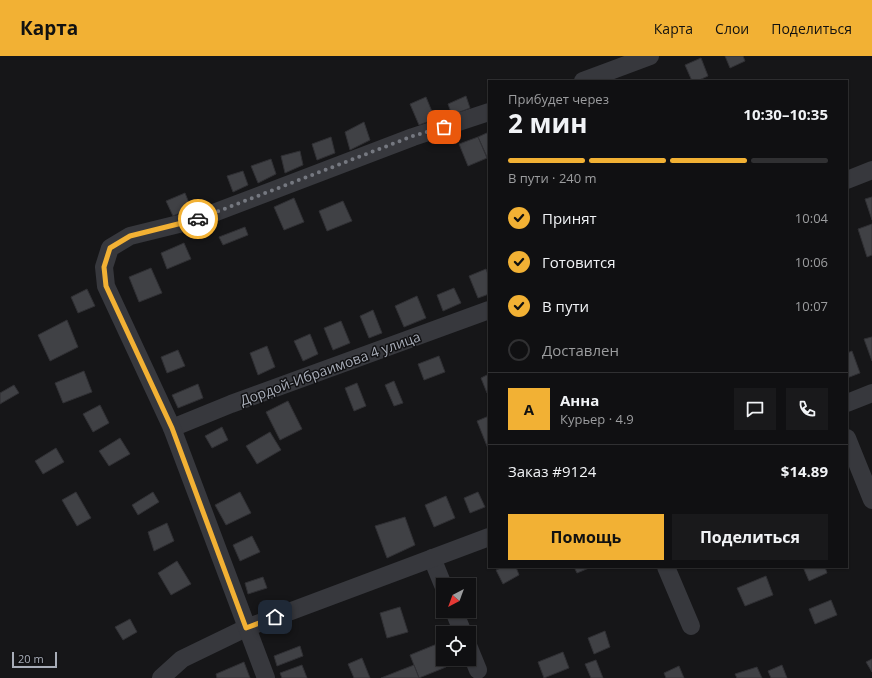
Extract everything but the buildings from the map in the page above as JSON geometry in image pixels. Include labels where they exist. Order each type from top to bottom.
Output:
[{"type":"street","points":[[586,80],[650,56]]},
{"type":"street","points":[[266,678],[172,428],[106,286],[104,267],[110,248],[130,236],[195,220],[413,136],[488,112]]},
{"type":"street","points":[[848,180],[872,170]]},
{"type":"street","name":"Дордой-Ибраимова 4 улица","points":[[172,428],[230,404],[488,310]]},
{"type":"street","points":[[848,403],[872,393]]},
{"type":"street","points":[[848,440],[872,500]]},
{"type":"street","points":[[161,678],[182,659],[246,628],[488,537]]},
{"type":"street","points":[[432,558],[440,578]]},
{"type":"street","points":[[666,568],[691,626]]},
{"type":"street","points":[[476,665],[478,670]]},
{"type":"way so far","points":[[198,219],[413,136],[444,127]]},
{"type":"route","points":[[198,219],[130,236],[110,248],[104,267],[106,286],[172,428],[246,628],[275,617]]}]
